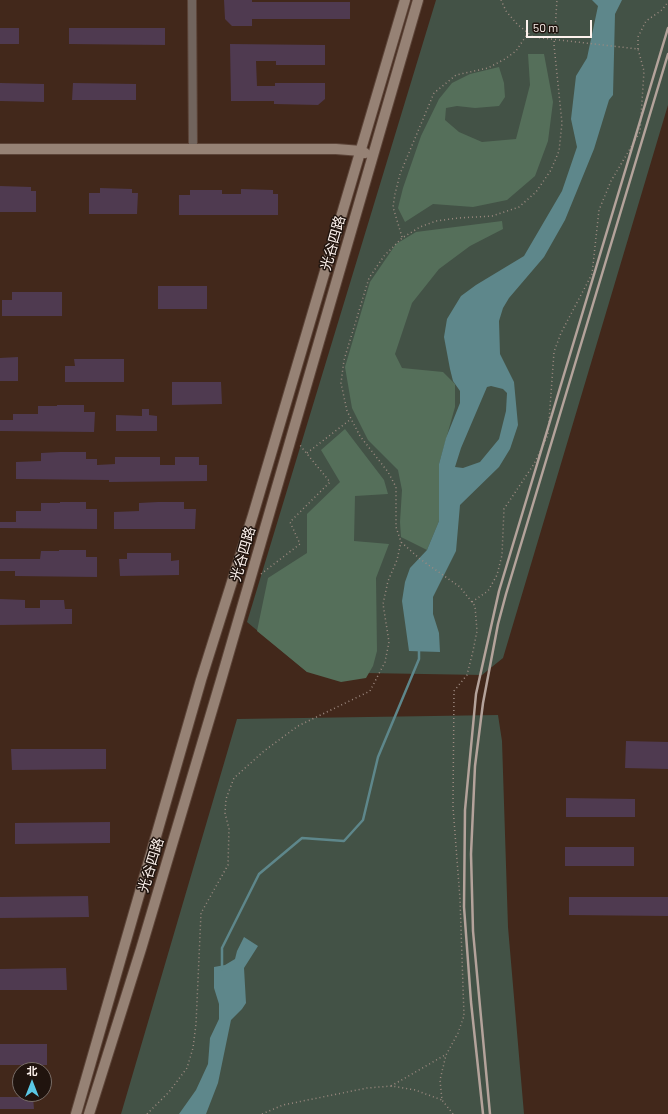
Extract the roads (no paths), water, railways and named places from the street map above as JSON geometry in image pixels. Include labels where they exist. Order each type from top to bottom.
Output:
[{"type":"main road","name":"光谷四路","points":[[76,1114],[201,680],[253,515],[342,208],[361,151],[405,0]]},
{"type":"main road","name":"光谷四路","points":[[88,1114],[141,949],[418,0]]},
{"type":"main road","points":[[0,149],[336,149],[361,151],[372,158]]},
{"type":"street","points":[[192,0],[193,149]]},
{"type":"water","points":[[592,0],[622,0],[615,14],[613,95],[609,100],[594,149],[565,220],[544,257],[509,298],[503,308],[499,321],[500,354],[514,382],[518,425],[510,449],[499,467],[460,505],[456,551],[433,597],[433,614],[439,633],[440,652],[409,651],[402,601],[405,582],[410,568],[427,550],[439,521],[439,464],[446,438],[460,403],[460,391],[453,381],[444,337],[447,319],[461,296],[476,285],[524,256],[562,191],[577,147],[571,119],[576,76],[587,58],[598,6]],"holes":[[[491,386],[503,389],[507,393],[506,411],[499,439],[480,462],[463,468],[455,467],[461,448],[487,387]]]},
{"type":"water","points":[[244,937],[258,946],[244,968],[246,1003],[231,1020],[218,1083],[206,1114],[179,1114],[196,1090],[208,1064],[210,1038],[219,1019],[219,1004],[214,988],[214,967],[225,965],[235,959]]},
{"type":"waterway","points":[[222,969],[222,948],[259,874],[302,838],[344,841],[363,820],[378,757],[419,659],[419,649]]},
{"type":"railway","points":[[483,1114],[471,1002],[464,907],[465,810],[476,694],[499,591],[668,28]]},
{"type":"railway","points":[[490,1114],[473,931],[471,854],[475,766],[483,703],[498,624],[506,594],[668,54]]}]
